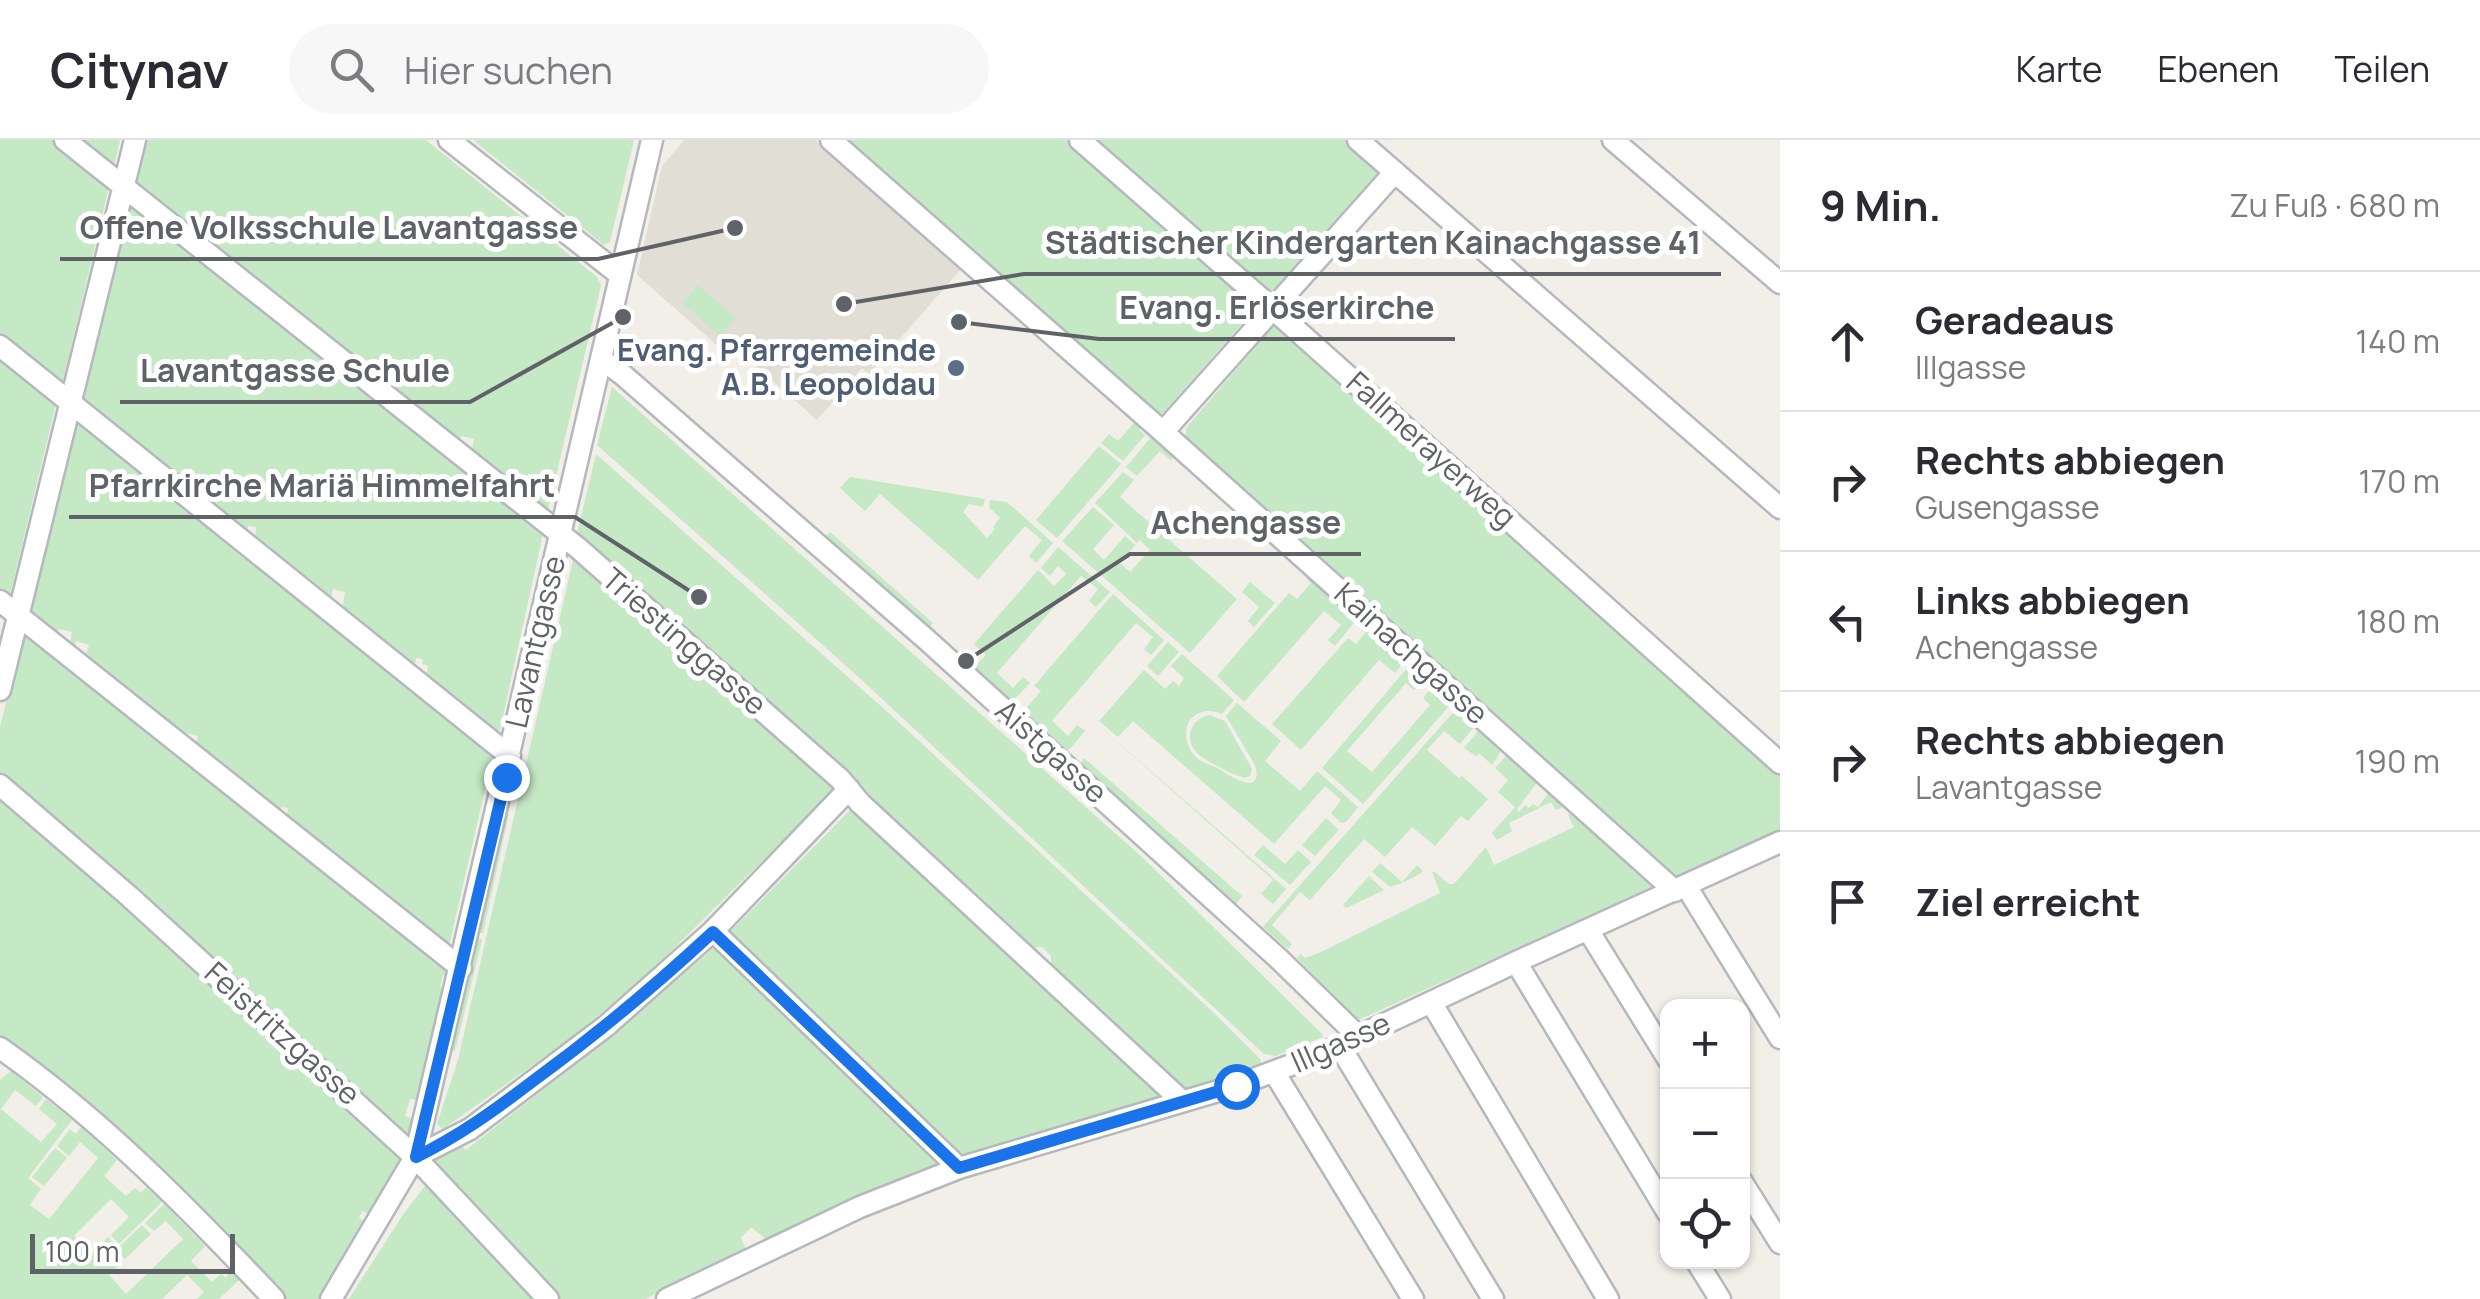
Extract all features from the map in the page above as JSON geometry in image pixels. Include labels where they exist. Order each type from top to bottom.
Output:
[{"type":"street","name":"Triestinggasse","points":[[65,140],[560,534],[840,779],[875,816],[1182,1100]]},
{"type":"street","points":[[0,690],[135,140]]},
{"type":"street","points":[[449,140],[620,275]]},
{"type":"street","name":"Lavantgasse","points":[[330,1299],[416,1157],[652,140]]},
{"type":"street","name":"Kainachgasse","points":[[831,140],[1680,889],[1780,1038]]},
{"type":"street","name":"Fallmerayerweg","points":[[1080,140],[1780,763]]},
{"type":"street","points":[[1358,140],[1780,508]]},
{"type":"street","points":[[1612,140],[1780,283]]},
{"type":"street","points":[[1163,432],[1395,172]]},
{"type":"street","points":[[0,346],[510,756]]},
{"type":"street","name":"Aistgasse","points":[[600,359],[957,667],[1270,951],[1348,1041],[1493,1299]]},
{"type":"street","points":[[0,601],[461,968]]},
{"type":"street","name":"Feistritzgasse","points":[[0,785],[144,909],[416,1157],[548,1299]]},
{"type":"street","points":[[416,1157],[470,1129],[578,1048],[667,974],[713,932],[849,790]]},
{"type":"street","name":"Illgasse","points":[[667,1299],[860,1208],[959,1168],[1274,1072],[1780,842]]},
{"type":"street","points":[[1588,930],[1660,1047]]},
{"type":"street","points":[[713,932],[959,1168]]},
{"type":"street","points":[[1516,962],[1660,1200]]},
{"type":"street","points":[[1432,1002],[1608,1299]]},
{"type":"street","points":[[0,1048],[118,1143],[274,1299]]},
{"type":"street","points":[[1274,1072],[1413,1299]]},
{"type":"street","points":[[1750,1195],[1780,1243]]},
{"type":"street","points":[[1701,1269],[1720,1299]]},
{"type":"shaded area","points":[[684,140],[815,140],[962,268],[869,374],[862,368],[817,420],[726,340],[719,347],[637,275],[662,166]]},
{"type":"green space","points":[[0,140],[56,140],[106,181],[108,191],[63,381],[57,383],[0,338]]},
{"type":"green space","points":[[79,140],[120,140],[115,162],[109,163]]},
{"type":"green space","points":[[143,140],[426,140],[597,277],[601,285],[548,510],[542,512],[471,455],[474,439],[461,436],[459,445],[137,186],[134,177]]},
{"type":"green space","points":[[473,140],[634,140],[610,242],[604,245]]},
{"type":"green space","points":[[846,140],[1070,140],[1255,300],[1254,310],[1163,413],[1158,413]]},
{"type":"green space","points":[[1086,140],[1349,140],[1382,168],[1272,291],[1262,292]]},
{"type":"green space","points":[[133,202],[539,526],[543,534],[500,730],[494,733],[426,678],[428,666],[422,664],[423,659],[416,658],[414,669],[342,611],[345,592],[333,589],[330,602],[255,541],[256,527],[248,526],[247,536],[84,405],[80,398],[126,205]]},
{"type":"green space","points":[[698,285],[736,318],[720,336],[682,303]]},
{"type":"green space","points":[[1276,323],[1780,767],[1780,832],[1676,877],[1186,437],[1186,428]]},
{"type":"green space","points":[[0,353],[53,395],[56,404],[10,595],[5,597],[0,593]]},
{"type":"green space","points":[[612,387],[1142,857],[1323,1037],[1276,1056],[1264,1054],[853,672],[597,445]]},
{"type":"green space","points":[[1129,415],[1142,426],[1139,430],[1145,435],[1123,461],[1101,443],[1109,434],[1118,441],[1134,423]]},
{"type":"green space","points":[[80,418],[493,755],[449,946],[287,824],[288,808],[281,807],[280,817],[194,750],[198,736],[186,733],[181,739],[84,660],[89,645],[76,641],[73,652],[69,649],[72,632],[59,629],[56,639],[30,617],[74,420]]},
{"type":"green space","points":[[1152,436],[1174,455],[1171,460],[1160,451],[1137,476],[1126,467]]},
{"type":"green space","points":[[1099,446],[1121,464],[1057,538],[1036,520]]},
{"type":"green space","points":[[596,454],[892,716],[1216,1015],[1261,1063],[1180,1091],[1051,964],[1051,956],[1042,947],[1032,948],[580,544],[577,533]]},
{"type":"green space","points":[[1123,472],[1134,480],[1120,497],[1237,599],[1190,653],[1062,541],[1093,507],[1114,525],[1093,549],[1104,560],[1125,536],[1135,545],[1120,563],[1130,572],[1150,550],[1140,540],[1137,543],[1095,503]]},
{"type":"green space","points":[[850,477],[985,499],[983,507],[969,504],[963,512],[987,538],[1000,518],[989,507],[990,500],[1007,502],[1053,543],[1036,563],[1029,556],[1042,540],[1025,526],[978,580],[880,494],[865,511],[840,488]]},
{"type":"green space","points":[[830,532],[933,623],[930,627],[826,536]]},
{"type":"green space","points":[[1058,547],[1110,592],[1096,607],[1089,601],[1098,589],[1081,576],[997,673],[1013,688],[1023,677],[1030,683],[1013,701],[964,657],[977,664],[986,655],[974,644],[1038,570],[1054,586],[1066,574],[1058,566],[1050,576],[1041,568]]},
{"type":"green space","points":[[568,556],[531,717],[524,711],[563,557]]},
{"type":"green space","points":[[577,558],[832,783],[833,791],[651,971],[574,1036],[443,1129],[437,1124],[458,1060],[573,560]]},
{"type":"green space","points":[[1308,576],[1357,619],[1335,646],[1328,640],[1341,625],[1324,611],[1244,702],[1217,676],[1289,593],[1297,599],[1311,583]]},
{"type":"green space","points":[[1250,582],[1275,603],[1254,627],[1248,621],[1259,607],[1242,592]]},
{"type":"green space","points":[[1113,594],[1164,640],[1151,655],[1144,649],[1153,637],[1136,623],[1052,721],[1068,736],[1077,725],[1085,731],[1068,751],[1024,711],[1041,691],[1034,686]]},
{"type":"green space","points":[[1362,623],[1404,662],[1395,673],[1379,660],[1301,750],[1272,724],[1348,638],[1356,644],[1365,633],[1359,627]]},
{"type":"green space","points":[[28,631],[442,960],[454,976],[443,975],[440,987],[450,990],[421,1101],[410,1099],[405,1116],[414,1119],[409,1134],[403,1136],[0,779],[0,727],[23,633]]},
{"type":"green space","points":[[1168,642],[1179,652],[1158,676],[1147,666]]},
{"type":"green space","points":[[1182,654],[1234,700],[1222,714],[1203,711],[1189,721],[1186,738],[1194,755],[1238,780],[1255,781],[1255,765],[1226,716],[1237,703],[1281,741],[1265,761],[1300,791],[1317,771],[1358,807],[1346,822],[1341,823],[1331,813],[1341,800],[1325,786],[1274,844],[1133,721],[1118,737],[1099,721],[1144,670],[1165,689],[1173,681],[1179,686],[1184,678],[1171,666]]},
{"type":"green space","points":[[1409,666],[1423,678],[1414,690],[1406,683],[1347,751],[1372,772],[1430,705],[1423,698],[1432,687],[1451,704],[1363,804],[1322,768]]},
{"type":"green space","points":[[1457,708],[1476,725],[1460,744],[1444,731],[1427,750],[1488,799],[1468,821],[1461,816],[1435,846],[1412,827],[1385,857],[1364,839],[1310,900],[1300,892],[1272,925],[1292,944],[1288,949],[1263,927]]},
{"type":"green space","points":[[1210,715],[1225,721],[1252,769],[1250,776],[1226,771],[1200,756],[1193,747],[1190,735],[1194,724]]},
{"type":"green space","points":[[1098,725],[1286,889],[1273,904],[1261,894],[1273,880]]},
{"type":"green space","points":[[1479,730],[1502,749],[1492,765],[1479,753],[1476,756],[1464,748]]},
{"type":"green space","points":[[1507,755],[1538,781],[1517,809],[1519,812],[1525,805],[1538,807],[1549,792],[1565,806],[1556,810],[1551,802],[1509,823],[1512,831],[1497,840],[1492,833],[1515,807],[1498,792],[1508,780],[1495,768]]},
{"type":"green space","points":[[1084,758],[1242,896],[1236,904],[1080,764]]},
{"type":"green space","points":[[0,794],[402,1154],[373,1216],[362,1211],[359,1218],[368,1223],[322,1299],[286,1299],[156,1165],[0,1035]]},
{"type":"green space","points":[[852,808],[1161,1093],[1160,1099],[962,1159],[729,933]]},
{"type":"green space","points":[[1572,812],[1657,884],[1361,1019],[1297,958],[1300,954],[1305,958],[1321,952],[1440,893],[1432,872],[1454,884],[1486,847],[1494,865],[1574,827],[1568,815]]},
{"type":"green space","points":[[502,813],[509,814],[483,933],[476,933]]},
{"type":"green space","points":[[1326,818],[1339,830],[1315,856],[1302,845]]},
{"type":"green space","points":[[1263,845],[1285,864],[1298,850],[1311,862],[1290,885],[1254,855]]},
{"type":"green space","points":[[1380,863],[1402,882],[1417,865],[1423,871],[1412,879],[1390,887],[1372,872]]},
{"type":"green space","points":[[1369,876],[1384,890],[1346,908],[1343,905]]},
{"type":"green space","points":[[476,936],[482,940],[455,1051],[448,1050]]},
{"type":"green space","points":[[720,948],[940,1159],[939,1165],[767,1240],[751,1227],[741,1238],[746,1250],[645,1299],[557,1299],[441,1177],[442,1171],[434,1168],[436,1156],[457,1142],[466,1150],[617,1032],[712,949]]},
{"type":"green space","points":[[11,1071],[43,1097],[36,1106],[15,1090],[1,1109],[41,1142],[57,1124],[39,1109],[46,1099],[72,1120],[28,1178],[41,1189],[30,1205],[49,1219],[98,1158],[80,1142],[69,1156],[57,1146],[70,1129],[76,1134],[81,1127],[117,1160],[104,1176],[126,1196],[135,1188],[141,1193],[146,1187],[162,1202],[119,1244],[111,1235],[129,1217],[111,1199],[74,1236],[91,1254],[108,1237],[116,1246],[112,1251],[122,1262],[109,1275],[126,1294],[183,1239],[166,1221],[154,1231],[145,1223],[164,1204],[205,1246],[191,1261],[212,1282],[221,1274],[226,1278],[230,1270],[239,1280],[219,1299],[197,1299],[204,1292],[187,1275],[162,1299],[0,1299],[0,1080]]},
{"type":"green space","points":[[55,1148],[67,1158],[44,1186],[32,1177]]},
{"type":"green space","points":[[430,1179],[541,1299],[349,1299]]},
{"type":"green space","points":[[142,1225],[151,1234],[125,1259],[116,1250]]},
{"type":"place","name":"Offene Volksschule Lavantgasse","points":[[735,228]]},
{"type":"place","name":"Städtischer Kindergarten Kainachgasse 41","points":[[844,304]]},
{"type":"place","name":"Lavantgasse Schule","points":[[623,317]]},
{"type":"place","name":"Evang. Erlöserkirche","points":[[959,322]]},
{"type":"place","name":"Evang. Pfarrgemeinde A.B. Leopoldau","points":[[956,368]]},
{"type":"place","name":"Pfarrkirche Mariä Himmelfahrt","points":[[699,597]]},
{"type":"place","name":"Achengasse","points":[[966,661]]},
{"type":"route","points":[[506,777],[416,1157],[470,1129],[578,1048],[713,932],[959,1168],[1236,1086]]}]
